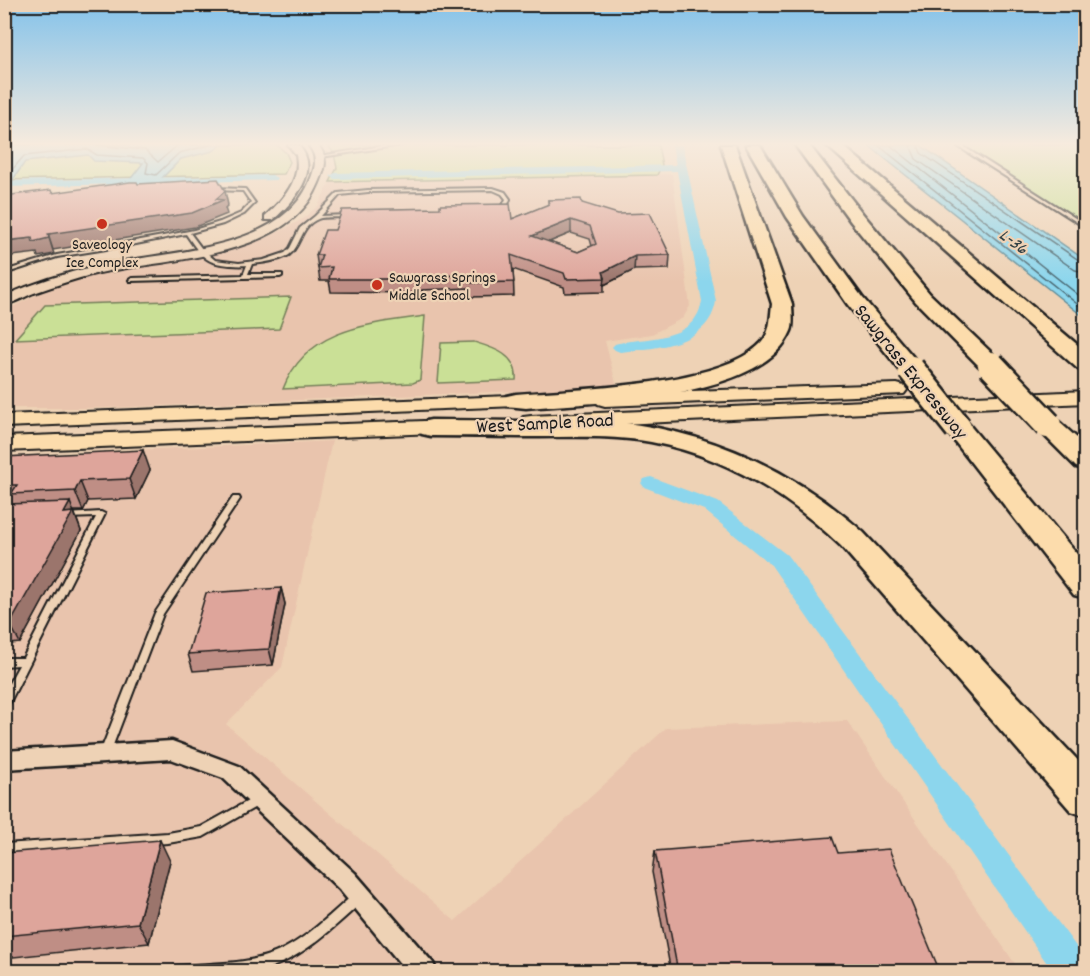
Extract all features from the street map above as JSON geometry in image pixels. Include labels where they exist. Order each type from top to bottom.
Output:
[{"type":"highway","points":[[516,401],[640,391],[691,383],[718,376],[743,365],[762,352],[775,339],[783,325],[782,304],[743,191]]},
{"type":"highway","name":"Sawgrass Expressway","points":[[780,191],[795,217],[855,301],[1086,587]]},
{"type":"highway","points":[[836,191],[923,298],[1086,461]]},
{"type":"highway","points":[[886,191],[1086,364]]},
{"type":"highway","points":[[431,428],[590,428],[637,432],[713,451],[782,483],[813,504],[852,539],[1086,798]]},
{"type":"main road","name":"West Sample Road","points":[[4,421],[516,401],[1049,385],[1086,387]]},
{"type":"main road","name":"West Sample Road","points":[[4,444],[431,428],[1086,397]]},
{"type":"street","points":[[4,290],[78,265],[241,231],[270,218],[290,197],[293,191]]},
{"type":"street","points":[[4,301],[68,277],[194,242],[256,235],[288,219],[309,197],[312,191]]},
{"type":"street","points":[[270,218],[288,219]]},
{"type":"street","points":[[4,760],[172,750],[231,772],[354,888],[424,972]]},
{"type":"lane","points":[[4,273],[58,256],[194,242],[251,208],[253,203],[244,191]]},
{"type":"lane","points":[[194,242],[214,261],[225,263],[250,264],[286,254],[292,249],[302,229],[339,194],[364,191]]},
{"type":"lane","points":[[497,191],[504,193],[508,199],[506,206],[497,210]]},
{"type":"lane","points":[[1029,191],[1086,227]]},
{"type":"lane","points":[[317,217],[357,216]]},
{"type":"lane","points":[[245,276],[250,264]]},
{"type":"lane","points":[[132,280],[280,275]]},
{"type":"lane","points":[[104,754],[159,613],[236,499]]},
{"type":"lane","points":[[4,703],[101,514],[58,516]]},
{"type":"lane","points":[[4,662],[25,661]]},
{"type":"lane","points":[[4,849],[168,838],[202,832],[261,798]]},
{"type":"lane","points":[[179,972],[255,966],[285,954],[318,933],[354,888]]},
{"type":"shaded area","name":"Sawgrass Springs Middle School","points":[[326,191],[674,191],[690,306],[683,318],[652,334],[605,341],[617,387],[105,408],[5,408],[4,311],[43,292],[89,277],[223,251],[269,237],[301,220],[318,206]]},
{"type":"shaded area","points":[[332,441],[282,667],[226,724],[455,921],[666,728],[847,721],[1020,971],[5,971],[4,456]]},
{"type":"green space","points":[[1029,191],[1085,191],[1085,227]]},
{"type":"green space","points":[[291,297],[279,329],[15,339],[45,305]]},
{"type":"green space","points":[[425,316],[420,380],[413,383],[283,389],[293,369],[307,353],[323,341],[382,322]]},
{"type":"green space","points":[[474,342],[497,350],[509,359],[516,371],[516,380],[438,383],[441,343]]},
{"type":"water","name":"L-36","points":[[925,191],[985,191],[1085,260],[1085,318]]},
{"type":"building","name":"Saveology Ice Complex","points":[[47,191],[51,191],[52,193],[69,191],[225,191],[216,199],[223,200],[192,213],[48,234],[49,238],[33,242],[32,238],[4,241],[4,196]]},
{"type":"building","points":[[581,199],[582,203],[618,214],[650,213],[670,255],[635,256],[603,272],[605,278],[566,279],[564,273],[511,255],[514,282],[469,283],[469,275],[420,276],[420,279],[329,279],[332,267],[318,268],[322,255],[316,255],[325,230],[335,230],[342,210],[510,204],[512,219],[549,204],[548,200]],"holes":[[[571,220],[590,226],[596,244],[578,252],[532,236]]]},
{"type":"building","points":[[143,450],[129,479],[80,481],[75,491],[11,494],[17,485],[4,485],[4,457]]},
{"type":"building","points":[[70,502],[64,513],[73,512],[10,624],[4,624],[4,506],[6,504]]},
{"type":"building","points":[[281,588],[269,649],[188,654],[206,593]]},
{"type":"building","points":[[832,837],[838,853],[889,849],[940,972],[678,972],[655,851]]},
{"type":"building","points":[[160,840],[138,923],[4,936],[4,853]]},
{"type":"waterway","points":[[620,347],[665,341],[687,333],[697,327],[707,312],[709,301],[686,191]]},
{"type":"waterway","points":[[651,483],[711,506],[779,560],[1074,972]]},
{"type":"place","name":"Saveology Ice Complex","points":[[102,224]]},
{"type":"place","name":"Sawgrass Springs Middle School","points":[[377,285]]}]
